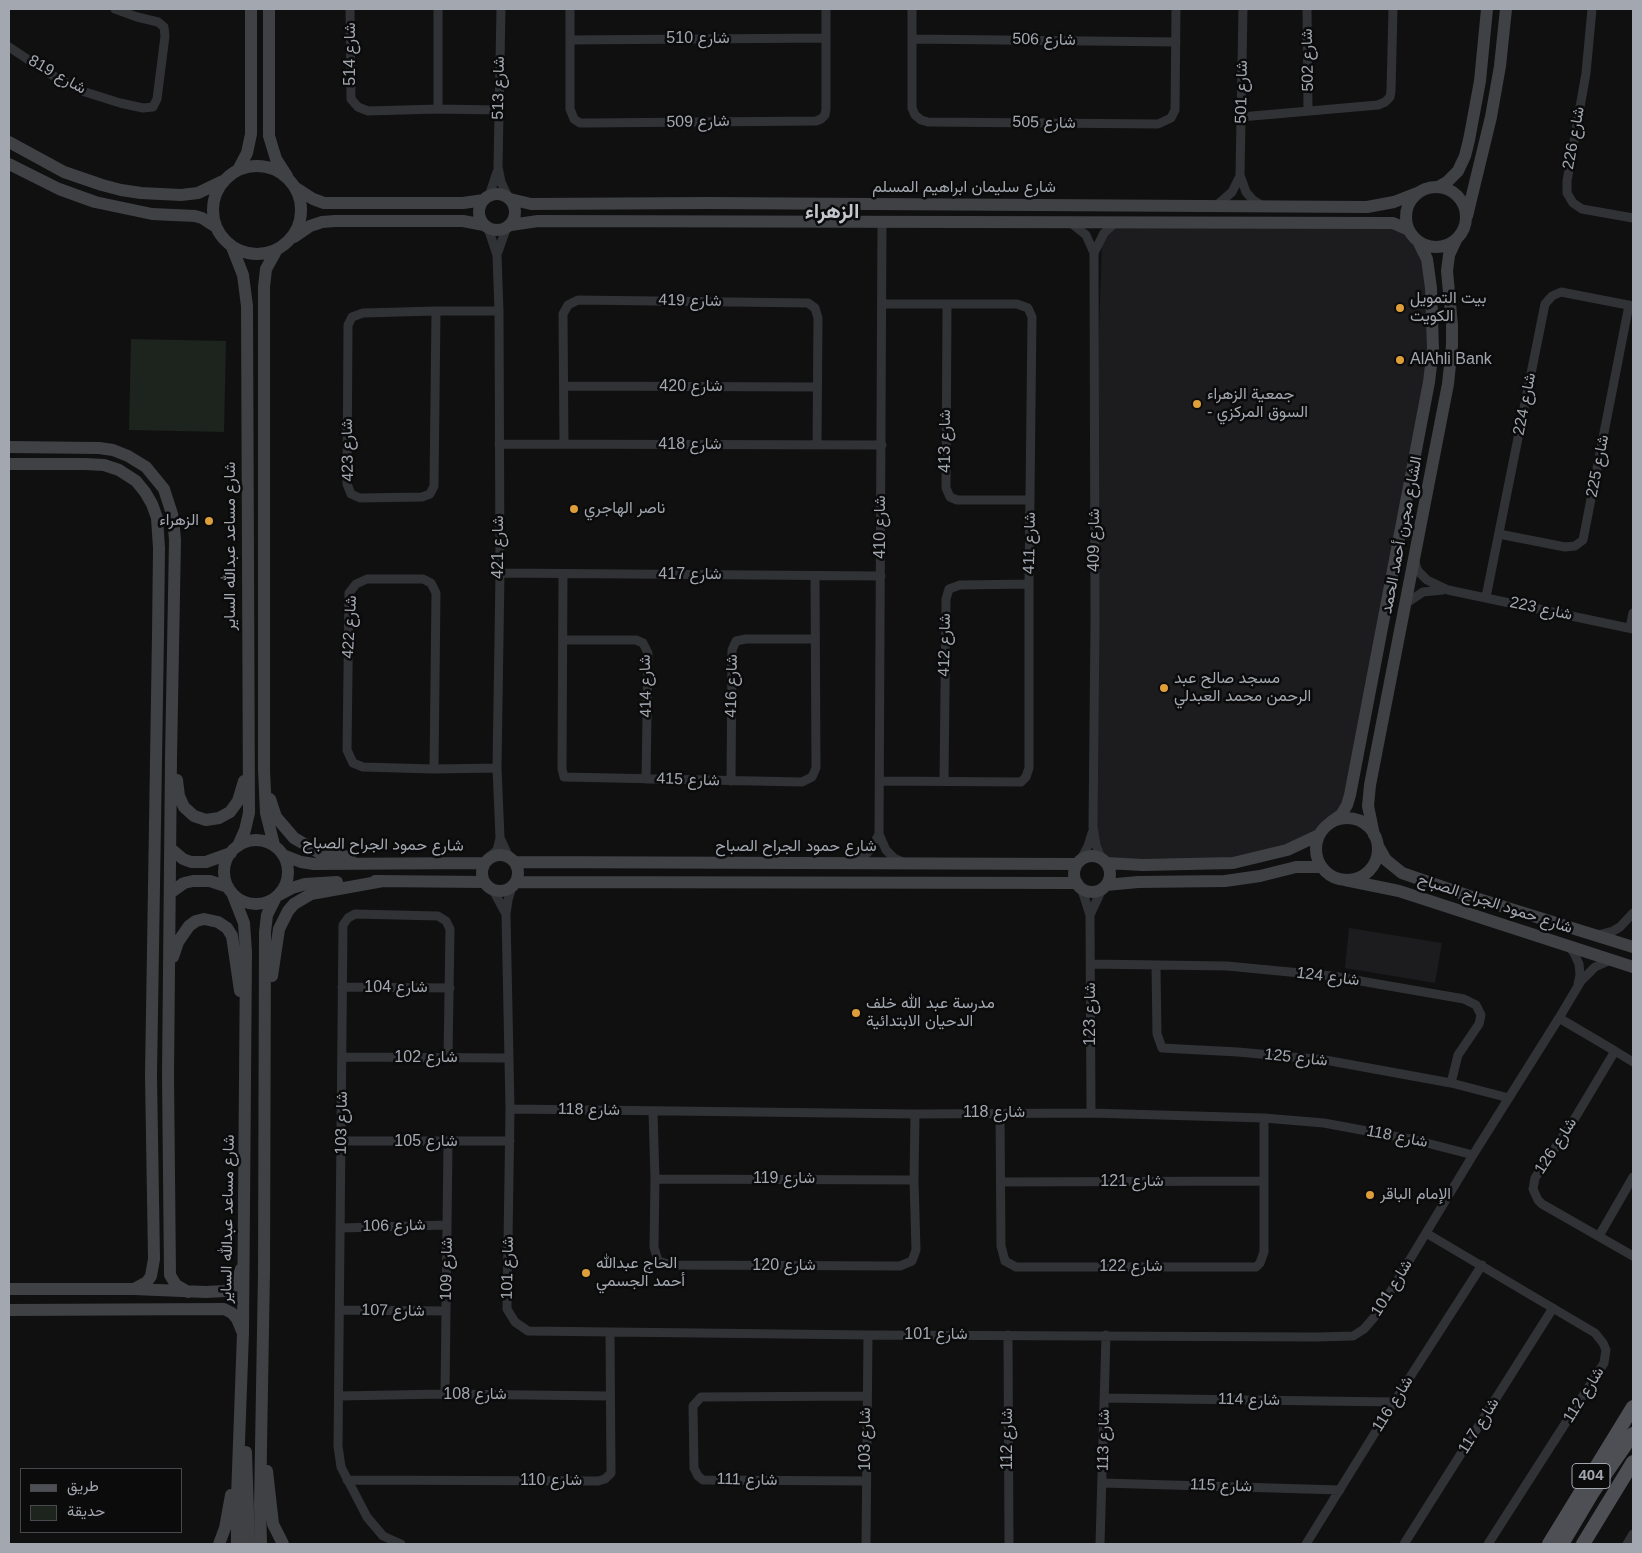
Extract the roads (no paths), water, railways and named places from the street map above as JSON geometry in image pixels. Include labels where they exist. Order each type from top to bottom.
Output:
[{"type":"main road","name":"404","points":[[1549,1544],[1633,1407]]},
{"type":"main road","points":[[1562,1544],[1593,1492],[1633,1434]]},
{"type":"main road","name":"404","points":[[1583,1544],[1633,1462]]},
{"type":"street","name":"شارع 819","points":[[9,47],[50,74],[82,91],[143,108],[152,106],[157,98],[165,36],[164,27],[158,22],[115,9]]},
{"type":"street","points":[[238,170],[247,153],[251,134],[250,9]]},
{"type":"street","points":[[269,9],[269,136],[276,159],[292,183],[300,200],[301,214],[298,228],[290,240]]},
{"type":"street","name":"شارع 514","points":[[350,9],[351,98],[358,107],[368,111],[438,108],[498,110]]},
{"type":"street","points":[[438,9],[438,108]]},
{"type":"street","name":"شارع 513","points":[[501,9],[498,167],[501,182],[509,198]]},
{"type":"street","name":"شارع 509","points":[[570,9],[570,109],[572,116],[577,121],[587,124],[819,121],[824,118],[826,112],[826,9]]},
{"type":"street","name":"شارع 505","points":[[912,9],[912,108],[915,115],[921,120],[928,122],[1148,124],[1158,124],[1167,121],[1175,110],[1176,9]]},
{"type":"street","name":"شارع 501","points":[[1243,9],[1240,175],[1246,192],[1263,206]]},
{"type":"street","name":"شارع 502","points":[[1308,9],[1308,110]]},
{"type":"street","name":"شارع 502","points":[[1241,117],[1378,104],[1388,100],[1392,88],[1393,9]]},
{"type":"street","points":[[1440,186],[1458,171],[1465,156],[1480,81],[1487,9]]},
{"type":"street","points":[[1467,216],[1462,200],[1456,193],[1449,188],[1440,186],[1424,188],[1410,201],[1406,210],[1406,221],[1409,230],[1418,241],[1424,244],[1437,247],[1444,246],[1456,240],[1465,225],[1491,118],[1500,66],[1506,9]]},
{"type":"street","name":"شارع 226","points":[[1592,9],[1586,73],[1567,181],[1567,193],[1573,203],[1582,209],[1633,218]]},
{"type":"street","name":"شارع 510","points":[[570,40],[826,38]]},
{"type":"street","name":"شارع 506","points":[[913,39],[1176,42]]},
{"type":"street","points":[[9,142],[64,172],[102,186],[141,194],[180,195],[198,193],[223,181],[238,170],[251,166],[265,166],[279,171],[303,194],[324,203],[463,203],[502,195],[509,198],[516,210],[515,217],[508,227],[494,230],[463,220],[322,222],[310,226],[276,251],[261,255],[246,254],[232,247],[222,238],[216,227],[213,203],[223,181]]},
{"type":"street","points":[[9,164],[59,189],[95,202],[142,212],[195,216],[216,227]]},
{"type":"street","name":"شارع 513","points":[[487,198],[498,167]]},
{"type":"street","points":[[1215,206],[1232,192],[1240,175]]},
{"type":"street","name":"شارع سليمان ابراهيم المسلم","points":[[509,198],[531,204],[707,203],[1367,207],[1394,202],[1417,193]]},
{"type":"street","points":[[486,226],[479,215],[481,204],[487,198]]},
{"type":"street","points":[[379,203],[373,208],[372,212],[376,219],[380,221]]},
{"type":"street","points":[[692,222],[695,213],[693,203]]},
{"type":"street","points":[[707,203],[708,222]]},
{"type":"street","name":"شارع سليمان ابراهيم المسلم","points":[[508,227],[538,221],[882,221],[1393,223],[1409,230]]},
{"type":"street","name":"شارع 410","points":[[878,834],[882,221]]},
{"type":"street","name":"شارع 409","points":[[1071,223],[1086,235],[1094,253],[1095,623],[1093,828],[1096,845],[1104,860]]},
{"type":"street","name":"شارع 409","points":[[1094,253],[1104,233],[1115,223]]},
{"type":"street","name":"شارع 421","points":[[486,226],[497,255],[499,311],[500,574],[497,768],[500,838],[512,860]]},
{"type":"street","name":"شارع 421","points":[[497,255],[508,227]]},
{"type":"street","name":"الشارع مجرن أحمد الحمد","points":[[1376,840],[1368,806],[1370,785],[1450,365],[1452,326],[1447,271],[1449,255],[1456,240]]},
{"type":"street","name":"الشارع مجرن أحمد الحمد","points":[[1330,822],[1341,815],[1350,795],[1429,382],[1433,349],[1431,288],[1426,259],[1418,241]]},
{"type":"street","name":"شارع مساعد عبدالله الساير","points":[[232,247],[243,275],[247,301],[248,822],[242,838],[234,849]]},
{"type":"street","name":"شارع مساعد عبدالله الساير","points":[[276,251],[266,269],[264,288],[264,770],[266,813],[279,850]]},
{"type":"street","name":"شارع 224","points":[[1486,597],[1545,304],[1552,296],[1561,292],[1631,306]]},
{"type":"street","name":"شارع 419","points":[[564,444],[563,314],[568,305],[578,300],[808,302],[815,308],[818,318],[817,445]]},
{"type":"street","name":"شارع 411","points":[[879,781],[1021,782],[1026,777],[1029,768],[1032,317],[1028,308],[1017,304],[882,304]]},
{"type":"street","name":"شارع 413","points":[[947,305],[946,488],[950,497],[957,500],[1030,500]]},
{"type":"street","name":"شارع 225","points":[[1499,534],[1565,547],[1575,546],[1583,540],[1631,306]]},
{"type":"street","name":"شارع 423","points":[[436,311],[434,486],[430,494],[422,497],[360,498],[351,494],[347,484],[348,325],[352,318],[363,313],[436,311],[499,311]]},
{"type":"street","name":"شارع 420","points":[[564,386],[817,387]]},
{"type":"street","name":"شارع 418","points":[[499,444],[882,445]]},
{"type":"street","points":[[9,447],[99,448],[113,450],[128,456],[146,467],[164,489],[173,517],[175,540],[168,1076],[170,1275],[176,1285],[188,1292]]},
{"type":"street","points":[[97,465],[93,455],[99,448]]},
{"type":"street","points":[[9,464],[104,465],[119,470],[136,481],[152,504],[157,518],[159,564],[151,1075],[154,1259],[151,1276],[146,1282],[134,1289]]},
{"type":"street","name":"شارع 223","points":[[1414,559],[1418,571],[1427,580],[1448,590]]},
{"type":"street","name":"شارع 417","points":[[500,574],[881,576]]},
{"type":"street","name":"شارع 415","points":[[563,574],[562,769],[564,777],[802,782],[812,778],[816,768],[815,576]]},
{"type":"street","name":"شارع 422","points":[[434,769],[436,593],[431,583],[423,578],[368,579],[356,584],[349,593],[347,750],[353,763],[363,767],[434,769],[497,768]]},
{"type":"street","name":"شارع 412","points":[[944,781],[946,600],[949,589],[960,586],[1029,584]]},
{"type":"street","name":"شارع 223","points":[[1404,605],[1422,592],[1448,590],[1632,629]]},
{"type":"street","points":[[1632,629],[1633,613]]},
{"type":"street","name":"شارع 416","points":[[731,781],[732,650],[736,641],[746,639],[815,639]]},
{"type":"street","name":"شارع 414","points":[[564,640],[636,640],[643,643],[648,653],[646,779]]},
{"type":"street","points":[[157,705],[163,698],[168,699],[172,705]]},
{"type":"street","points":[[171,758],[181,802],[189,812],[206,820],[219,818],[235,807],[248,769]]},
{"type":"street","points":[[264,770],[270,802],[276,817],[294,838],[318,852],[376,863]]},
{"type":"street","points":[[1340,818],[1350,818],[1368,826],[1376,840],[1377,856],[1365,874],[1356,879],[1345,880],[1328,874],[1321,867],[1316,852],[1319,836],[1330,822],[1340,818]]},
{"type":"street","name":"شارع 409","points":[[1079,863],[1088,846],[1093,828]]},
{"type":"street","points":[[878,834],[886,850],[894,858],[904,863]]},
{"type":"street","points":[[857,863],[871,849],[878,834]]},
{"type":"street","points":[[1079,885],[1075,874],[1079,863],[1089,856],[1129,865],[1240,862],[1287,850],[1319,836]]},
{"type":"street","points":[[488,886],[481,872],[486,860],[497,850],[500,838]]},
{"type":"street","name":"شارع حمود الجراح الصباح","points":[[1376,840],[1386,860],[1402,873],[1633,947]]},
{"type":"street","points":[[170,848],[183,859],[191,862],[206,862],[246,842],[266,841],[279,850],[287,864],[286,886],[277,897],[268,915],[265,932],[261,1544]]},
{"type":"street","points":[[230,891],[224,870],[226,861],[234,849]]},
{"type":"street","name":"شارع حمود الجراح الصباح","points":[[279,850],[295,860],[308,863],[486,860]]},
{"type":"street","points":[[170,894],[177,888],[193,881],[210,881],[230,891],[240,901],[258,905],[267,903],[292,888],[306,884],[383,881],[488,886],[506,890],[514,884],[518,872],[512,860],[502,854],[495,855],[486,860]]},
{"type":"street","name":"شارع حمود الجراح الصباح","points":[[512,860],[591,863],[1079,863]]},
{"type":"street","points":[[1104,860],[1110,870],[1110,878],[1104,887]]},
{"type":"street","points":[[369,881],[366,875],[367,867],[376,863]]},
{"type":"street","points":[[590,882],[591,863]]},
{"type":"street","points":[[796,864],[792,873],[796,882]]},
{"type":"street","points":[[1176,865],[1179,872],[1176,883]]},
{"type":"street","points":[[514,884],[796,882],[1079,885],[1091,892],[1104,887],[1133,882],[1176,883],[1236,880],[1296,867],[1321,867]]},
{"type":"street","name":"شارع حمود الجراح الصباح","points":[[1345,880],[1400,891],[1633,967]]},
{"type":"street","points":[[265,1026],[276,939],[288,911],[302,898],[311,894],[383,881]]},
{"type":"street","name":"شارع 101","points":[[514,884],[508,900],[506,914],[510,1109],[507,1309],[515,1322],[528,1330],[1106,1336],[1353,1336],[1364,1329],[1377,1314],[1473,1155],[1560,1018],[1577,986],[1585,975],[1595,967],[1613,960]]},
{"type":"street","name":"شارع 123","points":[[1079,885],[1090,915],[1091,1113]]},
{"type":"street","name":"شارع 101","points":[[488,886],[506,914]]},
{"type":"street","name":"شارع 123","points":[[1090,915],[1104,887]]},
{"type":"street","name":"شارع مساعد عبدالله الساير","points":[[230,891],[241,913],[245,932],[246,1007],[243,1333],[238,1469],[238,1544]]},
{"type":"street","points":[[1598,935],[1620,927],[1633,913]]},
{"type":"street","name":"شارع 103","points":[[401,1544],[383,1536],[367,1517],[341,1467],[338,1446],[340,1396],[343,925],[348,918],[355,914],[438,916],[446,922],[450,930],[448,1058]]},
{"type":"street","points":[[169,979],[172,960],[178,942],[189,926],[196,921],[204,919],[218,922],[227,928],[232,936],[238,984],[246,1007]]},
{"type":"street","name":"شارع 101","points":[[1567,944],[1574,953],[1578,964],[1580,975],[1577,986]]},
{"type":"street","name":"شارع 124","points":[[1091,964],[1227,966],[1332,976],[1464,999],[1476,1005],[1481,1015],[1479,1024],[1458,1055],[1451,1083]]},
{"type":"street","name":"شارع 125","points":[[1156,966],[1157,1034],[1162,1048],[1238,1052],[1325,1060],[1451,1083],[1509,1098]]},
{"type":"street","name":"شارع 104","points":[[342,987],[450,988]]},
{"type":"street","points":[[1560,1018],[1633,1062]]},
{"type":"street","name":"شارع 126","points":[[1615,1051],[1575,1118],[1535,1178],[1535,1195],[1542,1204],[1633,1256]]},
{"type":"street","name":"شارع 102","points":[[343,1057],[508,1058]]},
{"type":"street","points":[[151,1075],[154,1080],[160,1082],[168,1076]]},
{"type":"street","name":"شارع 118","points":[[510,1109],[915,1114],[1091,1113],[1264,1118],[1324,1123],[1415,1140],[1473,1155]]},
{"type":"street","name":"شارع 120","points":[[653,1111],[654,1247],[658,1261],[671,1265],[900,1266],[912,1260],[916,1250],[915,1114]]},
{"type":"street","name":"شارع 122","points":[[1000,1114],[1001,1246],[1005,1261],[1016,1267],[1256,1266],[1260,1263],[1264,1252],[1264,1118]]},
{"type":"street","name":"شارع 105","points":[[341,1141],[510,1142]]},
{"type":"street","name":"شارع 109","points":[[445,1394],[448,1142]]},
{"type":"street","points":[[1599,1236],[1633,1177]]},
{"type":"street","name":"شارع 119","points":[[655,1179],[914,1180]]},
{"type":"street","name":"شارع 121","points":[[1001,1182],[1263,1182]]},
{"type":"street","name":"شارع 106","points":[[340,1228],[447,1225]]},
{"type":"street","name":"شارع 112","points":[[1426,1233],[1595,1333],[1606,1350],[1604,1363],[1488,1544]]},
{"type":"street","points":[[9,1289],[225,1291],[234,1286],[238,1279],[244,1255]]},
{"type":"street","name":"شارع 116","points":[[1306,1544],[1394,1402],[1482,1266]]},
{"type":"street","points":[[205,1309],[208,1301],[206,1292]]},
{"type":"street","name":"شارع 117","points":[[1404,1544],[1553,1308]]},
{"type":"street","points":[[9,1310],[224,1309],[232,1313],[237,1319],[243,1333]]},
{"type":"street","name":"شارع 107","points":[[340,1310],[446,1312]]},
{"type":"street","name":"شارع 110","points":[[347,1480],[598,1481],[605,1479],[611,1473],[610,1332]]},
{"type":"street","name":"شارع 103","points":[[866,1544],[868,1334]]},
{"type":"street","name":"شارع 112","points":[[1008,1335],[1009,1544]]},
{"type":"street","name":"شارع 113","points":[[1100,1544],[1106,1336]]},
{"type":"street","name":"شارع 108","points":[[340,1396],[445,1394],[610,1396]]},
{"type":"street","name":"شارع 111","points":[[866,1481],[703,1480],[698,1476],[694,1468],[693,1406],[701,1397],[867,1396]]},
{"type":"street","name":"شارع 114","points":[[1104,1398],[1394,1402]]},
{"type":"street","points":[[241,1420],[246,1462],[249,1544]]},
{"type":"street","points":[[262,1424],[273,1524],[283,1544]]},
{"type":"street","points":[[219,1544],[226,1528],[238,1469]]},
{"type":"street","name":"شارع 115","points":[[1103,1483],[1340,1490]]},
{"type":"street","points":[[1627,1544],[1633,1534]]},
{"type":"place","name":"بيت التمويل الكويت","points":[[1400,308]]},
{"type":"place","name":"AlAhli Bank","points":[[1400,360]]},
{"type":"place","name":"جمعية الزهراء - السوق المركزي","points":[[1197,404]]},
{"type":"place","name":"ناصر الهاجري","points":[[574,509]]},
{"type":"place","name":"الزهراء","points":[[209,521]]},
{"type":"place","name":"مسجد صالح عبد الرحمن محمد العبدلي","points":[[1164,688]]},
{"type":"place","name":"مدرسة عبد الله خلف الدحيان الابتدائية","points":[[856,1013]]},
{"type":"place","name":"الإمام الباقر","points":[[1370,1195]]},
{"type":"place","name":"الحاج عبدالله أحمد الجسمي","points":[[586,1273]]},
{"type":"district","name":"الزهراء","points":[[832,212]]}]
